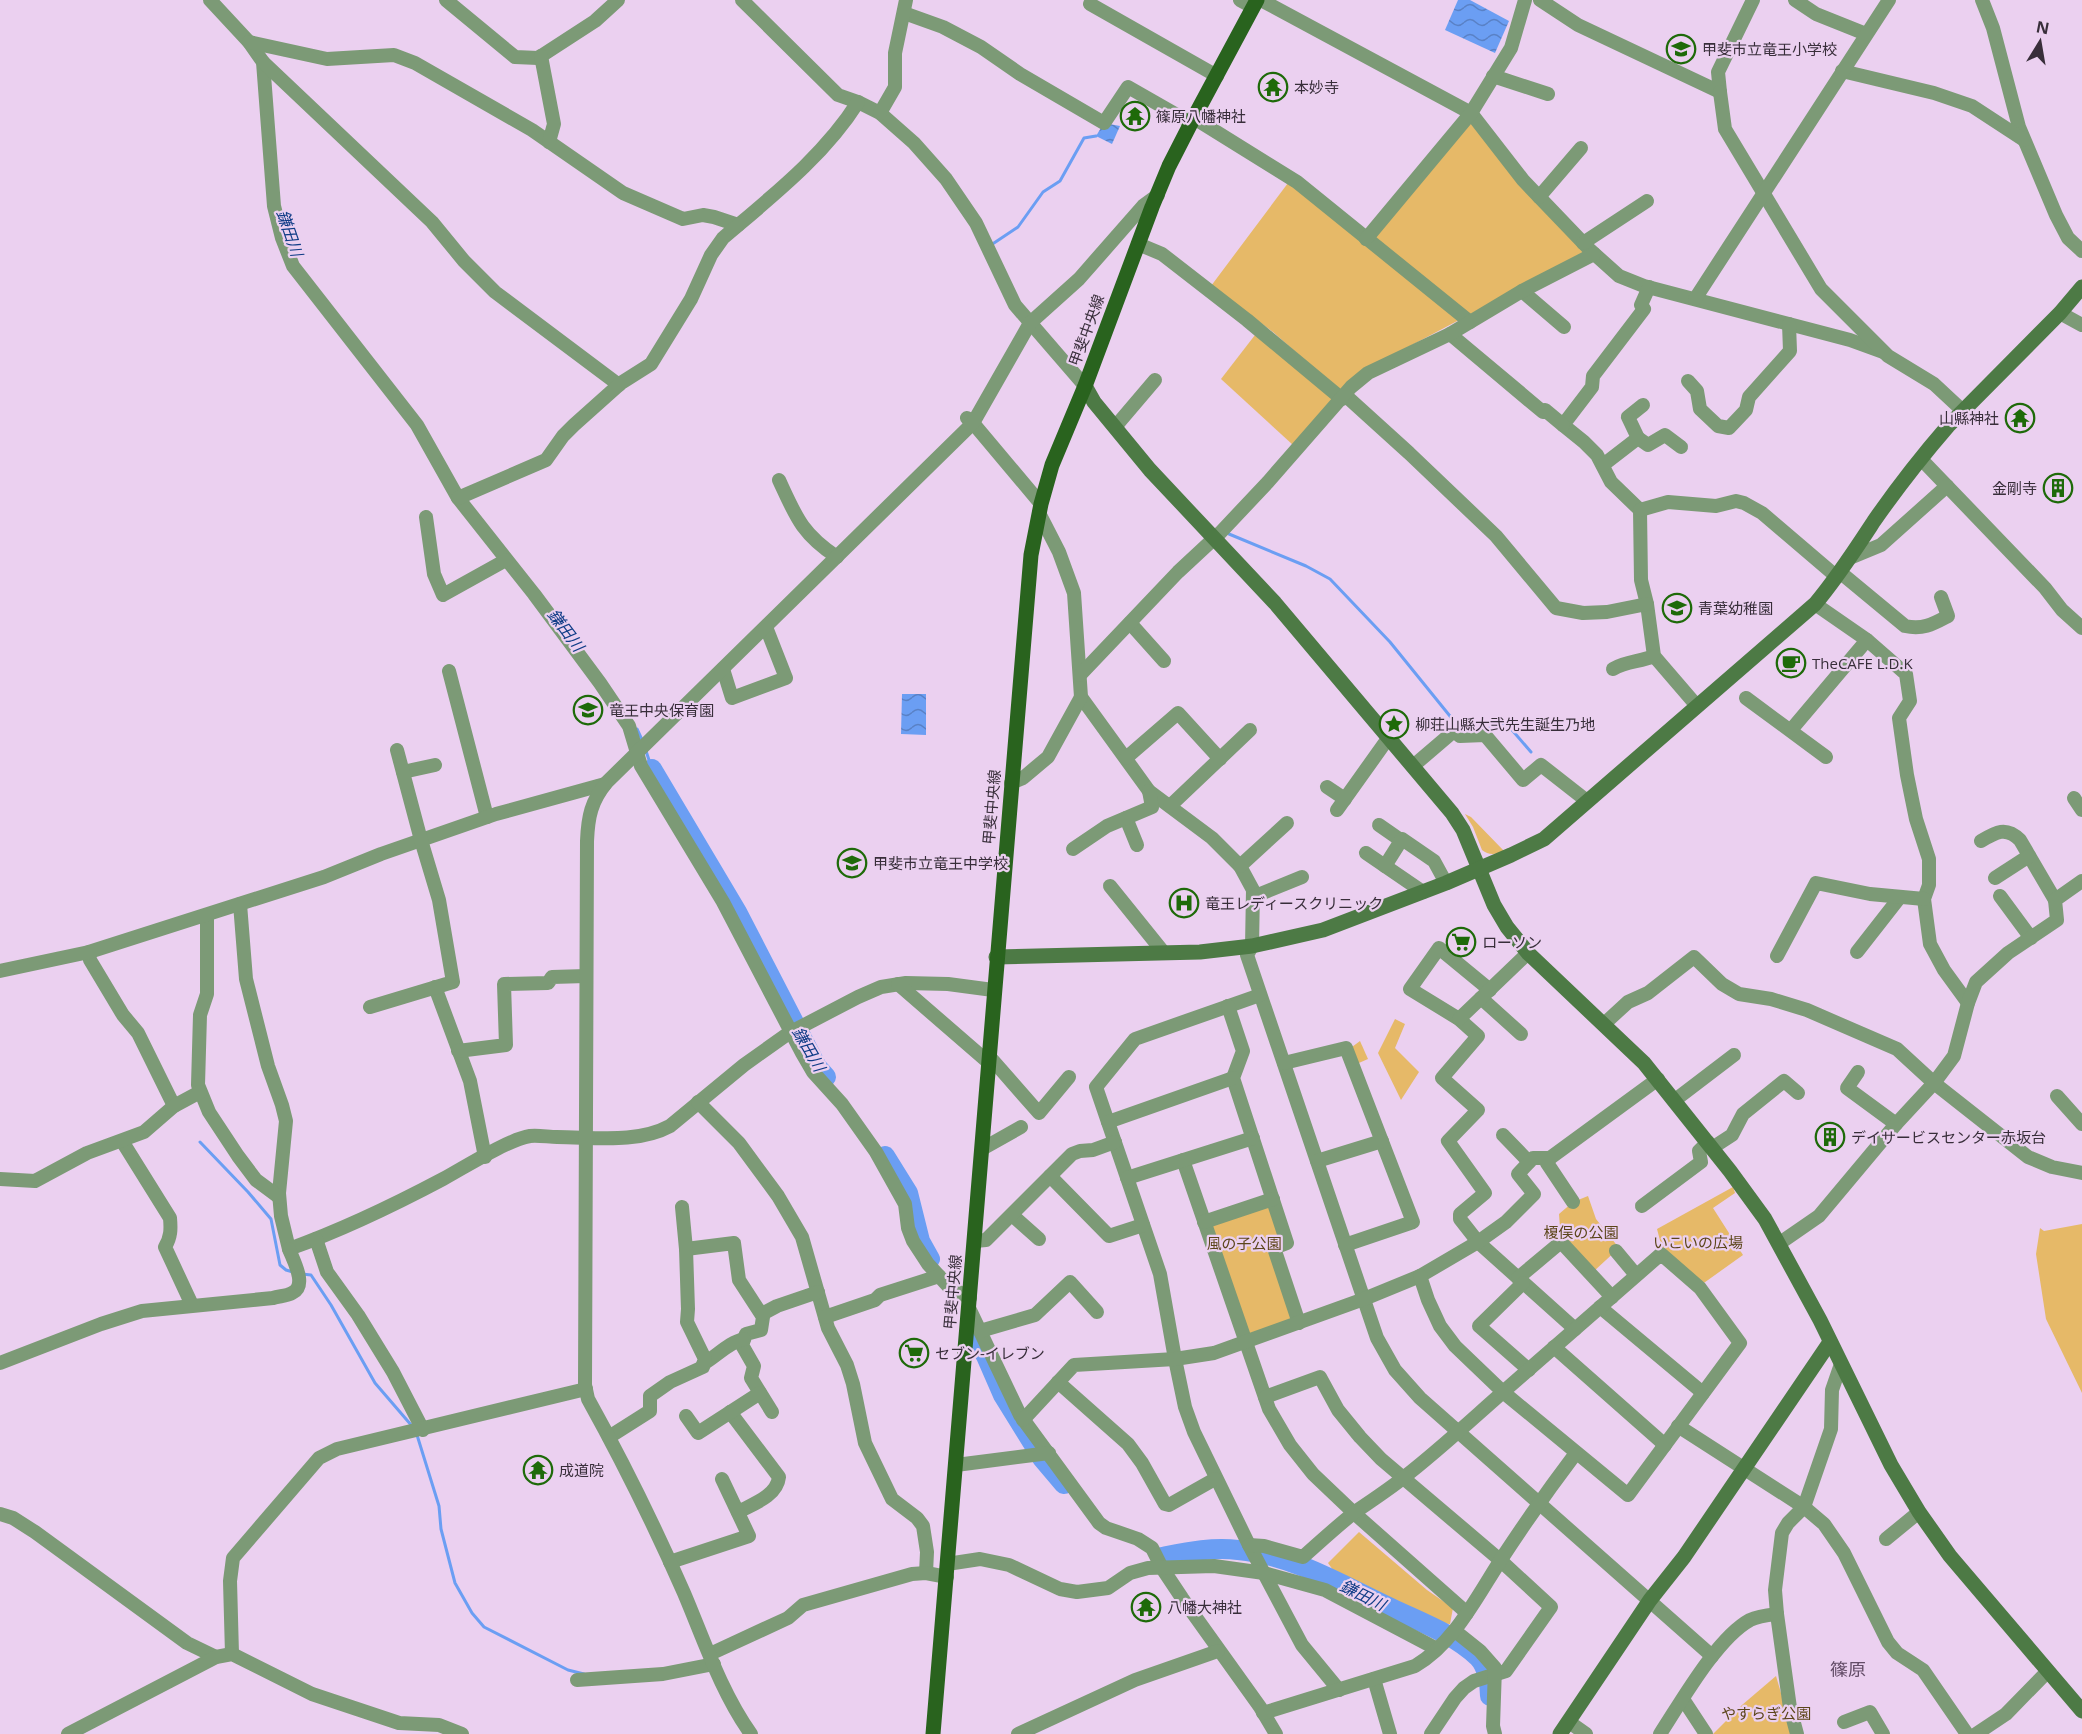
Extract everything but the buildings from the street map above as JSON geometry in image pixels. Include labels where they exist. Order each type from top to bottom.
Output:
[{"type":"main road","name":"甲斐中央線","points":[[933,1734],[1030,555],[1052,465],[1085,386],[1169,166],[1253,2]]},
{"type":"street","points":[[210,0],[249,42],[263,62],[432,222],[464,261],[495,292],[619,385]]},
{"type":"street","points":[[446,0],[515,57],[538,58],[595,21],[618,0]]},
{"type":"street","points":[[742,0],[838,95],[880,112],[914,143],[946,179],[976,223],[1015,305],[1085,386],[1094,402],[1150,470],[1275,603],[1459,823],[1494,905],[1507,927],[1528,953],[1604,1024],[1658,1079],[1765,1219],[1780,1243],[1892,1465],[1919,1512],[1950,1556],[2082,1711]]},
{"type":"street","points":[[1366,239],[1471,112],[1511,48],[1525,0]]},
{"type":"street","points":[[1540,0],[1578,25],[1720,92]]},
{"type":"street","points":[[1753,0],[1718,72],[1725,129],[1821,289],[1883,352]]},
{"type":"street","points":[[1794,0],[1816,14],[1866,34]]},
{"type":"street","points":[[1695,299],[1889,0]]},
{"type":"street","points":[[1982,0],[1993,28],[2001,65],[2024,140],[2068,238],[2082,251]]},
{"type":"street","points":[[1253,2],[1471,112],[1523,180],[1583,243],[1619,276],[1649,287],[1850,340],[1883,352],[1934,384],[1963,411]]},
{"type":"street","points":[[1090,4],[1217,76]]},
{"type":"street","points":[[880,112],[895,87],[896,53],[905,6],[981,47],[1020,74],[1104,123],[1128,87],[1192,120],[1297,182],[1470,322]]},
{"type":"street","points":[[249,42],[327,59],[394,55],[415,63],[549,142],[623,193],[683,219],[703,215],[714,216],[738,225]]},
{"type":"street","points":[[541,56],[554,124],[549,142]]},
{"type":"street","points":[[263,62],[267,138],[274,206],[286,252],[293,266],[417,425],[458,498],[600,683],[629,726],[641,766],[723,902],[813,1072],[842,1104],[876,1152],[905,1204],[908,1228],[913,1241],[928,1264],[949,1287],[970,1303],[980,1331],[1023,1420],[1099,1523],[1106,1528],[1138,1539],[1152,1548],[1162,1568],[1276,1734]]},
{"type":"street","points":[[1842,71],[1934,93],[1972,106],[2024,140]]},
{"type":"street","points":[[1493,76],[1548,94]]},
{"type":"street","points":[[458,498],[546,460],[562,436],[574,425],[619,385],[651,364],[691,299],[711,255],[723,238],[818,153],[845,122],[858,102]]},
{"type":"street","points":[[1539,196],[1581,148]]},
{"type":"street","points":[[751,1734],[738,1716],[670,1562],[588,1399],[586,1389],[584,1370],[586,976],[588,824],[591,808],[597,794],[605,784],[837,557],[970,420],[1030,323],[1079,279],[1143,206],[1158,195]]},
{"type":"street","points":[[1583,243],[1647,201]]},
{"type":"street","points":[[1138,244],[1162,254],[1343,397],[1409,453],[1496,536],[1556,608],[1583,613],[1607,612],[1647,604]]},
{"type":"street","points":[[1080,675],[1213,537],[1220,533],[1351,387],[1368,374],[1450,334],[1522,291],[1594,254]]},
{"type":"street","points":[[1563,425],[1592,387],[1593,376],[1644,309],[1641,305],[1649,287]]},
{"type":"street","points":[[996,957],[1200,952],[1252,946],[1320,931],[1446,883],[1544,839],[1815,604],[1839,575],[1921,459],[1963,411],[2060,314],[2082,287]]},
{"type":"street","points":[[1522,291],[1564,327]]},
{"type":"street","points":[[2060,314],[2082,325]]},
{"type":"street","points":[[1688,381],[1697,391],[1700,409],[1718,426],[1729,428],[1746,410],[1749,397],[1790,351],[1789,324]]},
{"type":"street","points":[[1450,334],[1543,412],[1545,410],[1584,442],[1597,455],[1611,482],[1640,510],[1641,580],[1647,604],[1654,656],[1697,706]]},
{"type":"street","points":[[1115,427],[1155,380]]},
{"type":"street","points":[[1643,405],[1628,417],[1638,438],[1648,445],[1665,435],[1681,447]]},
{"type":"street","points":[[970,420],[1040,509],[1074,593],[1081,697],[1048,757],[1023,778],[1011,783]]},
{"type":"street","points":[[1603,465],[1638,438]]},
{"type":"street","points":[[1921,459],[2082,628]]},
{"type":"street","points":[[779,480],[801,525],[819,545],[837,557]]},
{"type":"street","points":[[1852,557],[1881,545],[1947,486]]},
{"type":"street","points":[[1640,510],[1668,502],[1716,506],[1736,501],[1744,503],[1762,513],[1905,626],[1928,627],[1948,616],[1941,597]]},
{"type":"street","points":[[426,517],[435,574],[443,595],[506,560]]},
{"type":"street","points":[[1815,604],[1867,640],[1906,674],[1910,700],[1899,718],[1916,819],[1929,859],[1929,885],[1924,899],[1930,944],[1944,970],[1968,1003]]},
{"type":"street","points":[[1130,623],[1164,661]]},
{"type":"street","points":[[723,669],[732,698],[786,678],[766,627]]},
{"type":"street","points":[[1791,730],[1867,640]]},
{"type":"street","points":[[1613,669],[1624,662],[1645,660],[1654,656]]},
{"type":"street","points":[[448,671],[487,817]]},
{"type":"street","points":[[1081,697],[1149,792],[1212,838],[1240,866],[1253,890],[1252,946],[1247,955],[1377,1338],[1395,1370],[1420,1398],[1712,1656]]},
{"type":"street","points":[[1746,698],[1827,757]]},
{"type":"street","points":[[1126,758],[1178,713],[1220,759]]},
{"type":"street","points":[[1170,806],[1250,730]]},
{"type":"street","points":[[1413,766],[1454,731],[1460,736],[1485,735],[1523,780],[1540,765],[1587,801]]},
{"type":"street","points":[[1327,787],[1341,805],[1389,737]]},
{"type":"street","points":[[370,1007],[453,982],[439,900],[397,750]]},
{"type":"street","points":[[403,772],[435,765]]},
{"type":"street","points":[[0,971],[89,952],[324,877],[487,817],[605,784]]},
{"type":"street","points":[[1073,849],[1107,826],[1152,807],[1149,792]]},
{"type":"street","points":[[2074,798],[2082,810]]},
{"type":"street","points":[[1126,818],[1137,845]]},
{"type":"street","points":[[1240,866],[1287,823]]},
{"type":"street","points":[[1379,825],[1434,861],[1446,883]]},
{"type":"street","points":[[1780,1243],[1819,1216],[1896,1124],[1934,1083],[1954,1056],[1976,982],[2008,953],[2057,920],[2055,900],[2020,840],[2013,833],[2004,831],[1982,840]]},
{"type":"street","points":[[1384,866],[1402,841]]},
{"type":"street","points":[[1366,853],[1423,892]]},
{"type":"street","points":[[1995,878],[2030,856]]},
{"type":"street","points":[[1253,897],[1302,877]]},
{"type":"street","points":[[2055,900],[2082,881]]},
{"type":"street","points":[[1777,956],[1816,883],[1870,894],[1924,899]]},
{"type":"street","points":[[1110,886],[1164,953]]},
{"type":"street","points":[[2000,896],[2031,938]]},
{"type":"street","points":[[1857,952],[1900,897]]},
{"type":"street","points":[[0,1362],[142,1311],[273,1298],[296,1290],[300,1277],[289,1249],[279,1197],[279,1171],[286,1121],[267,1066],[246,979],[240,904]]},
{"type":"street","points":[[207,915],[207,994],[200,1015],[198,1085],[209,1112],[238,1156],[256,1180],[279,1197]]},
{"type":"street","points":[[1521,1034],[1439,948],[1410,989],[1459,1020],[1478,1036],[1442,1078],[1478,1110],[1448,1141],[1485,1193],[1460,1214],[1461,1219],[1478,1242],[1575,1329]]},
{"type":"street","points":[[89,952],[90,960],[123,1015],[138,1033],[174,1106]]},
{"type":"street","points":[[1459,1020],[1528,953]]},
{"type":"street","points":[[1604,1024],[1628,1002],[1648,993],[1694,957],[1722,984],[1739,994],[1771,999],[1807,1010],[1897,1049],[1934,1083],[2028,1157],[2052,1167],[2082,1172]]},
{"type":"street","points":[[458,1051],[506,1045],[504,984],[548,983],[552,977],[586,976]]},
{"type":"street","points":[[898,984],[988,1059],[1039,1113],[1069,1077]]},
{"type":"street","points":[[289,1249],[316,1239],[419,1191],[485,1156],[530,1136],[643,1136],[657,1133],[670,1126],[744,1065],[792,1031],[881,987],[898,984],[948,984],[993,990]]},
{"type":"street","points":[[435,987],[470,1081],[485,1156]]},
{"type":"street","points":[[1260,995],[1134,1039],[1096,1087],[1160,1274],[1175,1359],[1188,1415],[1215,1479],[1302,1645],[1339,1690]]},
{"type":"street","points":[[1228,1006],[1243,1051],[1233,1078],[1287,1243],[1274,1248],[1299,1323]]},
{"type":"street","points":[[1284,1063],[1346,1048],[1413,1222],[1346,1245]]},
{"type":"street","points":[[1675,1100],[1734,1056]]},
{"type":"street","points":[[1858,1072],[1847,1088],[1896,1124]]},
{"type":"street","points":[[1108,1122],[1233,1078]]},
{"type":"street","points":[[1573,1202],[1547,1163],[1550,1158],[1658,1079]]},
{"type":"street","points":[[1642,1206],[1701,1162],[1699,1151],[1732,1135],[1743,1114],[1784,1081],[1798,1093]]},
{"type":"street","points":[[0,1179],[35,1181],[87,1153],[144,1132],[174,1106],[200,1092]]},
{"type":"street","points":[[2057,1096],[2082,1124]]},
{"type":"street","points":[[698,1102],[734,1138],[791,1215],[802,1237],[828,1328],[854,1384],[865,1443],[892,1499],[917,1518],[924,1527],[927,1552],[926,1574]]},
{"type":"street","points":[[982,1149],[1021,1127]]},
{"type":"street","points":[[1503,1135],[1529,1162]]},
{"type":"street","points":[[1127,1178],[1253,1138]]},
{"type":"street","points":[[122,1141],[170,1218],[171,1229],[165,1247],[192,1305]]},
{"type":"street","points":[[1317,1161],[1382,1141]]},
{"type":"street","points":[[975,1241],[986,1240],[1072,1154],[1115,1142]]},
{"type":"street","points":[[1023,1420],[1074,1365],[1175,1359],[1214,1353],[1364,1299],[1420,1276],[1478,1242],[1506,1222],[1534,1194],[1518,1174],[1533,1158],[1550,1158]]},
{"type":"street","points":[[1183,1160],[1269,1409],[1290,1445],[1313,1474],[1354,1514],[1467,1612]]},
{"type":"street","points":[[1050,1176],[1109,1236],[1143,1225]]},
{"type":"street","points":[[1204,1222],[1273,1199]]},
{"type":"street","points":[[609,1437],[650,1411],[650,1396],[656,1389],[703,1367],[705,1359],[687,1322],[686,1249],[682,1207]]},
{"type":"street","points":[[1012,1215],[1039,1239]]},
{"type":"street","points":[[316,1239],[327,1272],[358,1315],[393,1372],[423,1430]]},
{"type":"street","points":[[1528,1370],[1479,1326],[1561,1242],[1612,1297]]},
{"type":"street","points":[[686,1249],[734,1243],[739,1280],[764,1317],[761,1329],[746,1334],[742,1345],[754,1366],[751,1378],[772,1412]]},
{"type":"street","points":[[1616,1251],[1636,1275]]},
{"type":"street","points":[[1249,1545],[1264,1546],[1303,1557],[1354,1514],[1404,1478],[1503,1392],[1554,1347],[1612,1297],[1636,1275],[1661,1254],[1700,1288],[1740,1343],[1628,1495],[1503,1392],[1455,1346],[1440,1326],[1420,1276]]},
{"type":"street","points":[[825,1317],[874,1300],[880,1295],[939,1276]]},
{"type":"street","points":[[980,1331],[1035,1315],[1070,1282],[1098,1312]]},
{"type":"street","points":[[762,1314],[818,1292]]},
{"type":"street","points":[[1600,1307],[1703,1393]]},
{"type":"street","points":[[703,1364],[730,1344],[744,1339]]},
{"type":"street","points":[[1586,1734],[1565,1728],[1650,1600],[1684,1557],[1830,1342]]},
{"type":"street","points":[[1554,1347],[1665,1445]]},
{"type":"street","points":[[1797,1734],[1790,1708],[1777,1614],[1776,1590],[1782,1533],[1788,1523],[1804,1507],[1831,1429],[1832,1390],[1841,1364]]},
{"type":"street","points":[[1265,1397],[1320,1377],[1338,1410],[1381,1459],[1500,1560],[1551,1607],[1506,1671],[1474,1681],[1464,1688],[1431,1734]]},
{"type":"street","points":[[1058,1382],[1128,1444],[1142,1463],[1165,1504],[1169,1505],[1215,1479]]},
{"type":"street","points":[[232,1654],[230,1581],[233,1558],[319,1458],[338,1449],[586,1389]]},
{"type":"street","points":[[686,1416],[698,1433],[760,1393]]},
{"type":"street","points":[[730,1412],[779,1477],[776,1489],[738,1512]]},
{"type":"street","points":[[1678,1426],[1745,1467],[1804,1507],[1824,1524],[1844,1553],[1888,1642],[1897,1653],[1923,1670],[1967,1734]]},
{"type":"street","points":[[956,1465],[1049,1453]]},
{"type":"street","points":[[1263,1713],[1415,1666],[1428,1658],[1455,1631],[1539,1502],[1576,1453]]},
{"type":"street","points":[[670,1562],[749,1536],[722,1479]]},
{"type":"street","points":[[1886,1539],[1919,1512]]},
{"type":"street","points":[[0,1514],[14,1518],[187,1643],[216,1657]]},
{"type":"street","points":[[577,1680],[663,1674],[712,1659],[788,1618],[803,1605],[912,1574],[947,1570],[980,1559],[1009,1565],[1060,1589],[1077,1592],[1108,1588],[1138,1570],[1214,1566],[1264,1573],[1325,1590],[1437,1649]]},
{"type":"street","points":[[1660,1734],[1712,1656],[1727,1638],[1753,1618],[1777,1614]]},
{"type":"street","points":[[1455,1631],[1480,1651],[1496,1668],[1493,1726],[1495,1734]]},
{"type":"street","points":[[1018,1734],[1135,1680],[1218,1651]]},
{"type":"street","points":[[68,1734],[216,1657],[232,1654],[312,1694],[399,1723],[439,1725],[462,1734]]},
{"type":"street","points":[[1976,1734],[2006,1714],[2048,1671]]},
{"type":"street","points":[[1374,1679],[1390,1734]]},
{"type":"street","points":[[1683,1699],[1706,1734]]},
{"type":"street","points":[[1844,1722],[1870,1712],[1883,1734]]},
{"type":"green space","points":[[1471,115],[1591,253],[1465,317],[1369,239]]},
{"type":"green space","points":[[1288,183],[1461,319],[1359,373],[1340,391],[1273,332],[1211,286]]},
{"type":"green space","points":[[1255,335],[1336,399],[1293,445],[1221,379]]},
{"type":"green space","points":[[1465,814],[1471,817],[1504,851],[1493,854],[1482,850]]},
{"type":"green space","points":[[1395,1019],[1405,1024],[1395,1048],[1419,1072],[1401,1100],[1378,1053]]},
{"type":"green space","points":[[1360,1041],[1368,1059],[1352,1066],[1348,1050]]},
{"type":"green space","name":"いこいの広場","points":[[1733,1187],[1735,1193],[1713,1208],[1743,1255],[1701,1285],[1663,1252],[1657,1229]]},
{"type":"green space","name":"榎俣の公園","points":[[1588,1196],[1596,1219],[1619,1248],[1593,1272],[1561,1242],[1559,1214],[1573,1202]]},
{"type":"green space","name":"風の子公園","points":[[1269,1200],[1282,1240],[1272,1247],[1296,1321],[1246,1339],[1207,1226]]},
{"type":"green space","points":[[2082,1224],[2082,1393],[2046,1319],[2036,1254],[2040,1228],[2044,1231]]},
{"type":"green space","points":[[1359,1532],[1427,1590],[1453,1608],[1450,1624],[1436,1623],[1333,1570],[1328,1563]]},
{"type":"green space","name":"やすらぎ公園","points":[[1776,1676],[1793,1734],[1713,1734],[1742,1705]]},
{"type":"water","points":[[1458,0],[1470,0],[1509,21],[1495,53],[1445,30]]},
{"type":"water","points":[[1104,123],[1120,126],[1112,144],[1096,136]]},
{"type":"water","points":[[902,694],[926,694],[926,735],[901,734]]},
{"type":"waterway","points":[[991,245],[1018,227],[1043,192],[1060,181],[1084,138],[1096,136]]},
{"type":"waterway","points":[[1229,534],[1306,566],[1330,579],[1390,642],[1458,726]]},
{"type":"waterway","points":[[1484,730],[1506,723],[1531,752]]},
{"type":"waterway","name":"鎌田川","points":[[637,729],[643,742]]},
{"type":"waterway","name":"鎌田川","points":[[646,751],[652,769]]},
{"type":"waterway","name":"鎌田川","points":[[652,769],[737,912],[817,1067],[826,1077]]},
{"type":"waterway","points":[[200,1142],[271,1219],[280,1265],[293,1272]]},
{"type":"waterway","name":"鎌田川","points":[[885,1156],[908,1193],[920,1241],[930,1259]]},
{"type":"waterway","points":[[302,1274],[311,1275],[331,1305],[375,1383],[412,1426]]},
{"type":"waterway","name":"鎌田川","points":[[973,1333],[1003,1395],[1042,1458],[1064,1484]]},
{"type":"waterway","points":[[417,1435],[439,1506],[441,1529],[455,1583],[472,1613],[484,1627],[568,1670],[584,1674]]},
{"type":"waterway","name":"鎌田川","points":[[1162,1557],[1228,1549],[1278,1558],[1317,1572],[1436,1629],[1469,1649],[1484,1665],[1489,1680],[1490,1696]]},
{"type":"place","name":"甲斐市立竜王小学校","points":[[1681,49]]},
{"type":"place","name":"本妙寺","points":[[1273,87]]},
{"type":"place","name":"篠原八幡神社","points":[[1135,116]]},
{"type":"place","name":"山縣神社","points":[[2020,418]]},
{"type":"place","name":"金剛寺","points":[[2058,488]]},
{"type":"place","name":"青葉幼稚園","points":[[1677,608]]},
{"type":"place","name":"TheCAFE L.D.K","points":[[1791,663]]},
{"type":"place","name":"竜王中央保育園","points":[[588,710]]},
{"type":"place","name":"柳荘山縣大弐先生誕生乃地","points":[[1394,724]]},
{"type":"place","name":"甲斐市立竜王中学校","points":[[852,863]]},
{"type":"place","name":"竜王レディースクリニック","points":[[1184,903]]},
{"type":"place","name":"ローソン","points":[[1461,942]]},
{"type":"place","name":"デイサービスセンター赤坂台","points":[[1830,1137]]},
{"type":"place","name":"セブン-イレブン","points":[[914,1353]]},
{"type":"place","name":"成道院","points":[[538,1470]]},
{"type":"place","name":"八幡大神社","points":[[1146,1607]]},
{"type":"district","name":"篠原","points":[[1848,1669]]}]
